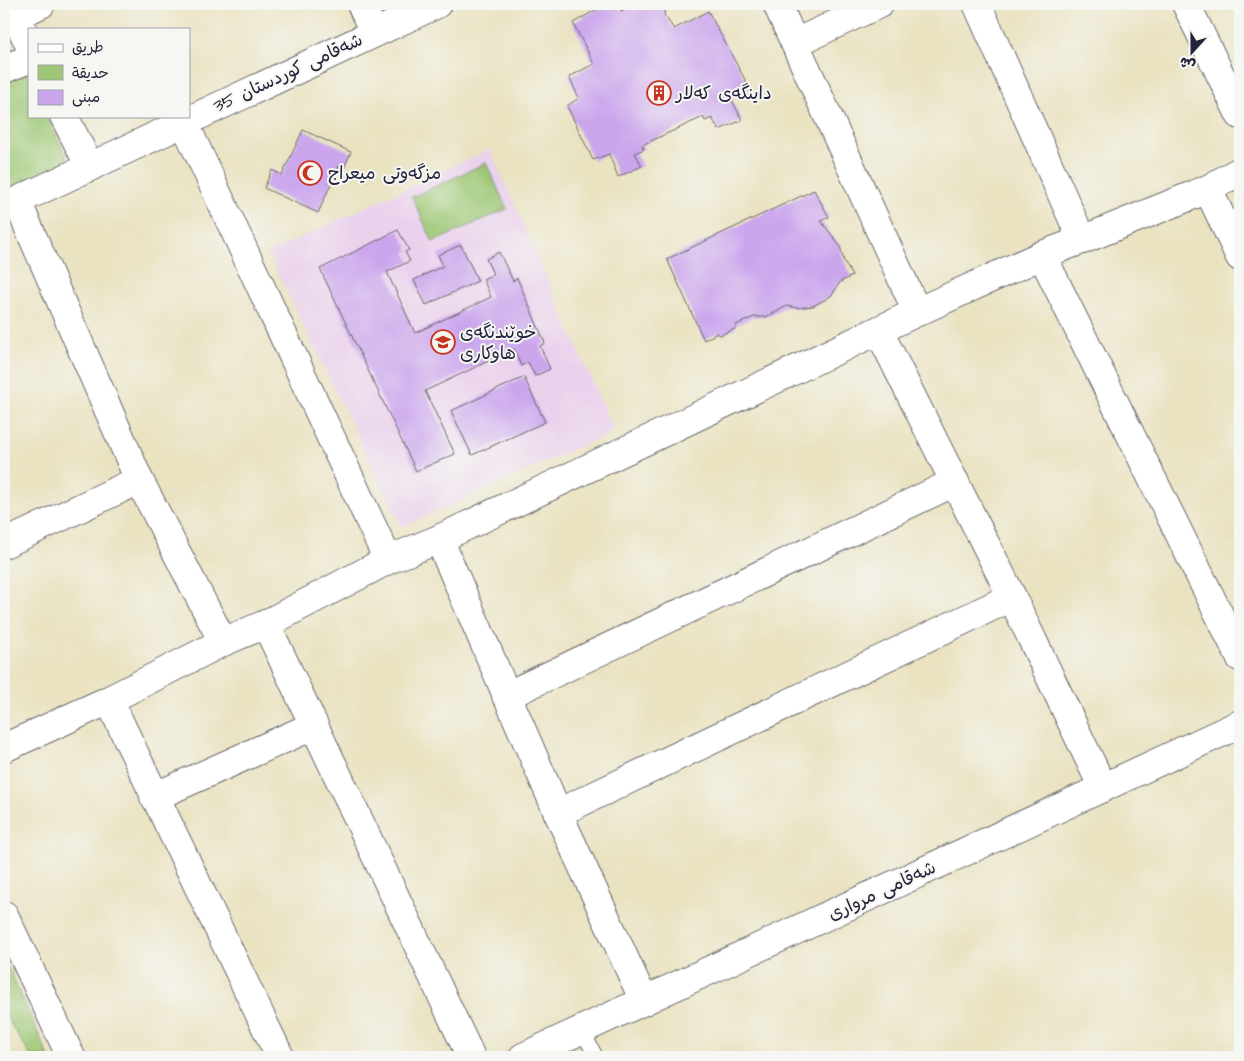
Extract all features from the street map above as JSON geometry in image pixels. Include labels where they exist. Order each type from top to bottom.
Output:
[{"type":"street","points":[[28,42],[13,10],[41,4]]},
{"type":"street","points":[[361,4],[374,33]]},
{"type":"street","name":"شەقامی کوردستان 35","points":[[10,204],[437,4]]},
{"type":"street","points":[[777,4],[917,312]]},
{"type":"street","points":[[795,42],[879,4]]},
{"type":"street","points":[[977,4],[1082,240]]},
{"type":"street","points":[[1186,4],[1240,115]]},
{"type":"street","points":[[4,69],[28,59]]},
{"type":"street","points":[[65,118],[90,167]]},
{"type":"street","points":[[184,122],[388,560]]},
{"type":"street","points":[[4,748],[109,700],[223,642],[266,624],[388,560],[439,539],[917,312],[1042,255],[1208,189],[1240,171]]},
{"type":"street","points":[[1208,189],[1240,257]]},
{"type":"street","points":[[10,204],[139,480],[223,642]]},
{"type":"street","points":[[1042,255],[1240,657]]},
{"type":"street","points":[[879,331],[1012,597],[1103,788]]},
{"type":"street","points":[[4,544],[139,480]]},
{"type":"street","points":[[506,696],[955,482]]},
{"type":"street","points":[[439,539],[506,696],[644,1001]]},
{"type":"street","points":[[558,813],[1012,597]]},
{"type":"street","points":[[266,624],[471,1057]]},
{"type":"street","points":[[109,700],[280,1057]]},
{"type":"street","name":"شەقامی مرواری","points":[[524,1057],[1240,724]]},
{"type":"street","points":[[154,797],[313,726]]},
{"type":"street","points":[[4,915],[71,1057]]},
{"type":"lane","points":[[582,1030],[596,1057]]},
{"type":"shaded area","name":"خوێندنگەی هاوکاری","points":[[490,149],[614,431],[402,527],[268,253]]},
{"type":"green space","points":[[15,48],[28,75],[28,118],[48,118],[69,162],[4,193],[4,54]]},
{"type":"green space","points":[[486,163],[507,209],[433,242],[412,197]]},
{"type":"green space","points":[[4,958],[49,1057],[31,1057],[4,1013]]},
{"type":"building","name":"داینگەی کەلار","points":[[606,4],[617,4],[621,11],[630,6],[630,4],[667,4],[664,15],[674,29],[708,11],[750,89],[731,98],[742,120],[719,130],[712,118],[705,121],[703,117],[642,145],[644,149],[635,153],[642,166],[618,177],[609,154],[593,160],[567,106],[579,98],[569,77],[594,64],[573,23]]},
{"type":"building","name":"مزگەوتی میعراج","points":[[303,130],[351,152],[344,168],[339,166],[318,213],[264,188],[272,170],[282,175]]},
{"type":"building","points":[[814,190],[829,217],[821,221],[840,246],[844,261],[852,276],[840,282],[832,295],[813,306],[797,308],[787,306],[766,317],[754,317],[736,325],[735,329],[720,335],[717,333],[704,340],[667,259]]},
{"type":"building","points":[[398,230],[409,250],[405,252],[410,261],[387,272],[415,333],[491,297],[483,279],[493,274],[486,259],[499,252],[513,281],[517,278],[545,343],[540,346],[550,369],[535,376],[528,362],[521,366],[514,349],[425,391],[455,454],[416,471],[320,269]]},
{"type":"building","points":[[461,245],[478,281],[426,305],[414,280],[443,266],[438,255]]},
{"type":"building","points":[[524,377],[545,422],[472,455],[451,411]]},
{"type":"place","name":"داینگەی کەلار","points":[[659,93]]},
{"type":"place","name":"مزگەوتی میعراج","points":[[310,173]]},
{"type":"place","name":"خوێندنگەی هاوکاری","points":[[443,342]]}]
